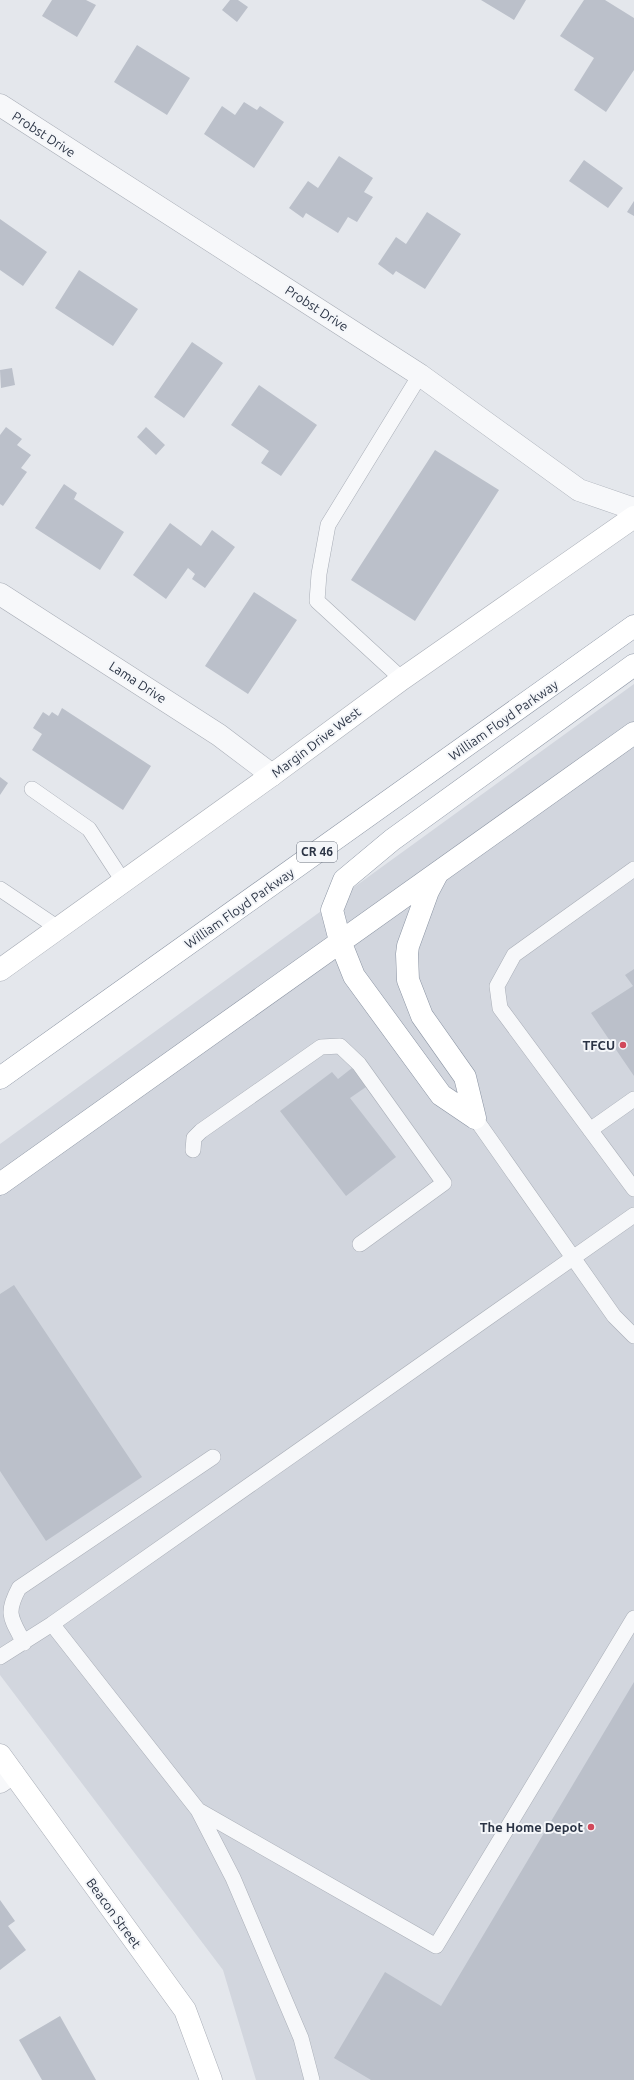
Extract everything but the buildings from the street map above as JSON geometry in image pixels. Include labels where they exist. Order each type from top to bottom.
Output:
[{"type":"main road","name":"Margin Drive West","points":[[0,970],[272,775],[402,679],[634,517]]},
{"type":"main road","name":"William Floyd Parkway","points":[[0,1078],[634,626]]},
{"type":"main road","points":[[475,1118],[441,1095],[354,976],[340,941],[332,910],[344,880],[392,840],[634,665]]},
{"type":"main road","points":[[0,1184],[634,733]]},
{"type":"main road","points":[[438,872],[428,891],[408,946],[408,980],[422,1016],[465,1076],[475,1118]]},
{"type":"main road","name":"Beacon Street","points":[[0,1756],[6,1778],[185,2010],[211,2080]]},
{"type":"street","name":"Probst Drive","points":[[0,105],[420,374],[579,490],[634,509]]},
{"type":"street","name":"Lama Drive","points":[[0,594],[212,730],[272,775]]},
{"type":"lane","points":[[402,679],[317,601],[319,574],[328,525],[420,374]]},
{"type":"lane","points":[[32,790],[89,829],[123,882]]},
{"type":"lane","points":[[634,869],[514,955],[497,986],[500,1008],[634,1189]]},
{"type":"lane","points":[[0,889],[58,928]]},
{"type":"lane","points":[[192,1150],[194,1138],[202,1131],[321,1047],[340,1046],[359,1064],[444,1183],[360,1244]]},
{"type":"lane","points":[[590,1130],[634,1099]]},
{"type":"lane","points":[[475,1118],[614,1316],[634,1336]]},
{"type":"lane","points":[[4,1655],[52,1624],[634,1215]]},
{"type":"lane","points":[[24,1643],[11,1617],[11,1603],[19,1588],[214,1457]]},
{"type":"lane","points":[[198,1810],[436,1946],[634,1618]]},
{"type":"lane","points":[[52,1624],[198,1810],[233,1878],[300,2038],[312,2080]]},
{"type":"shaded area","points":[[634,684],[634,2080],[256,2080],[223,1970],[0,1675],[0,1144]]},
{"type":"place","name":"TFCU","points":[[623,1045]]},
{"type":"place","name":"The Home Depot","points":[[591,1827]]}]
